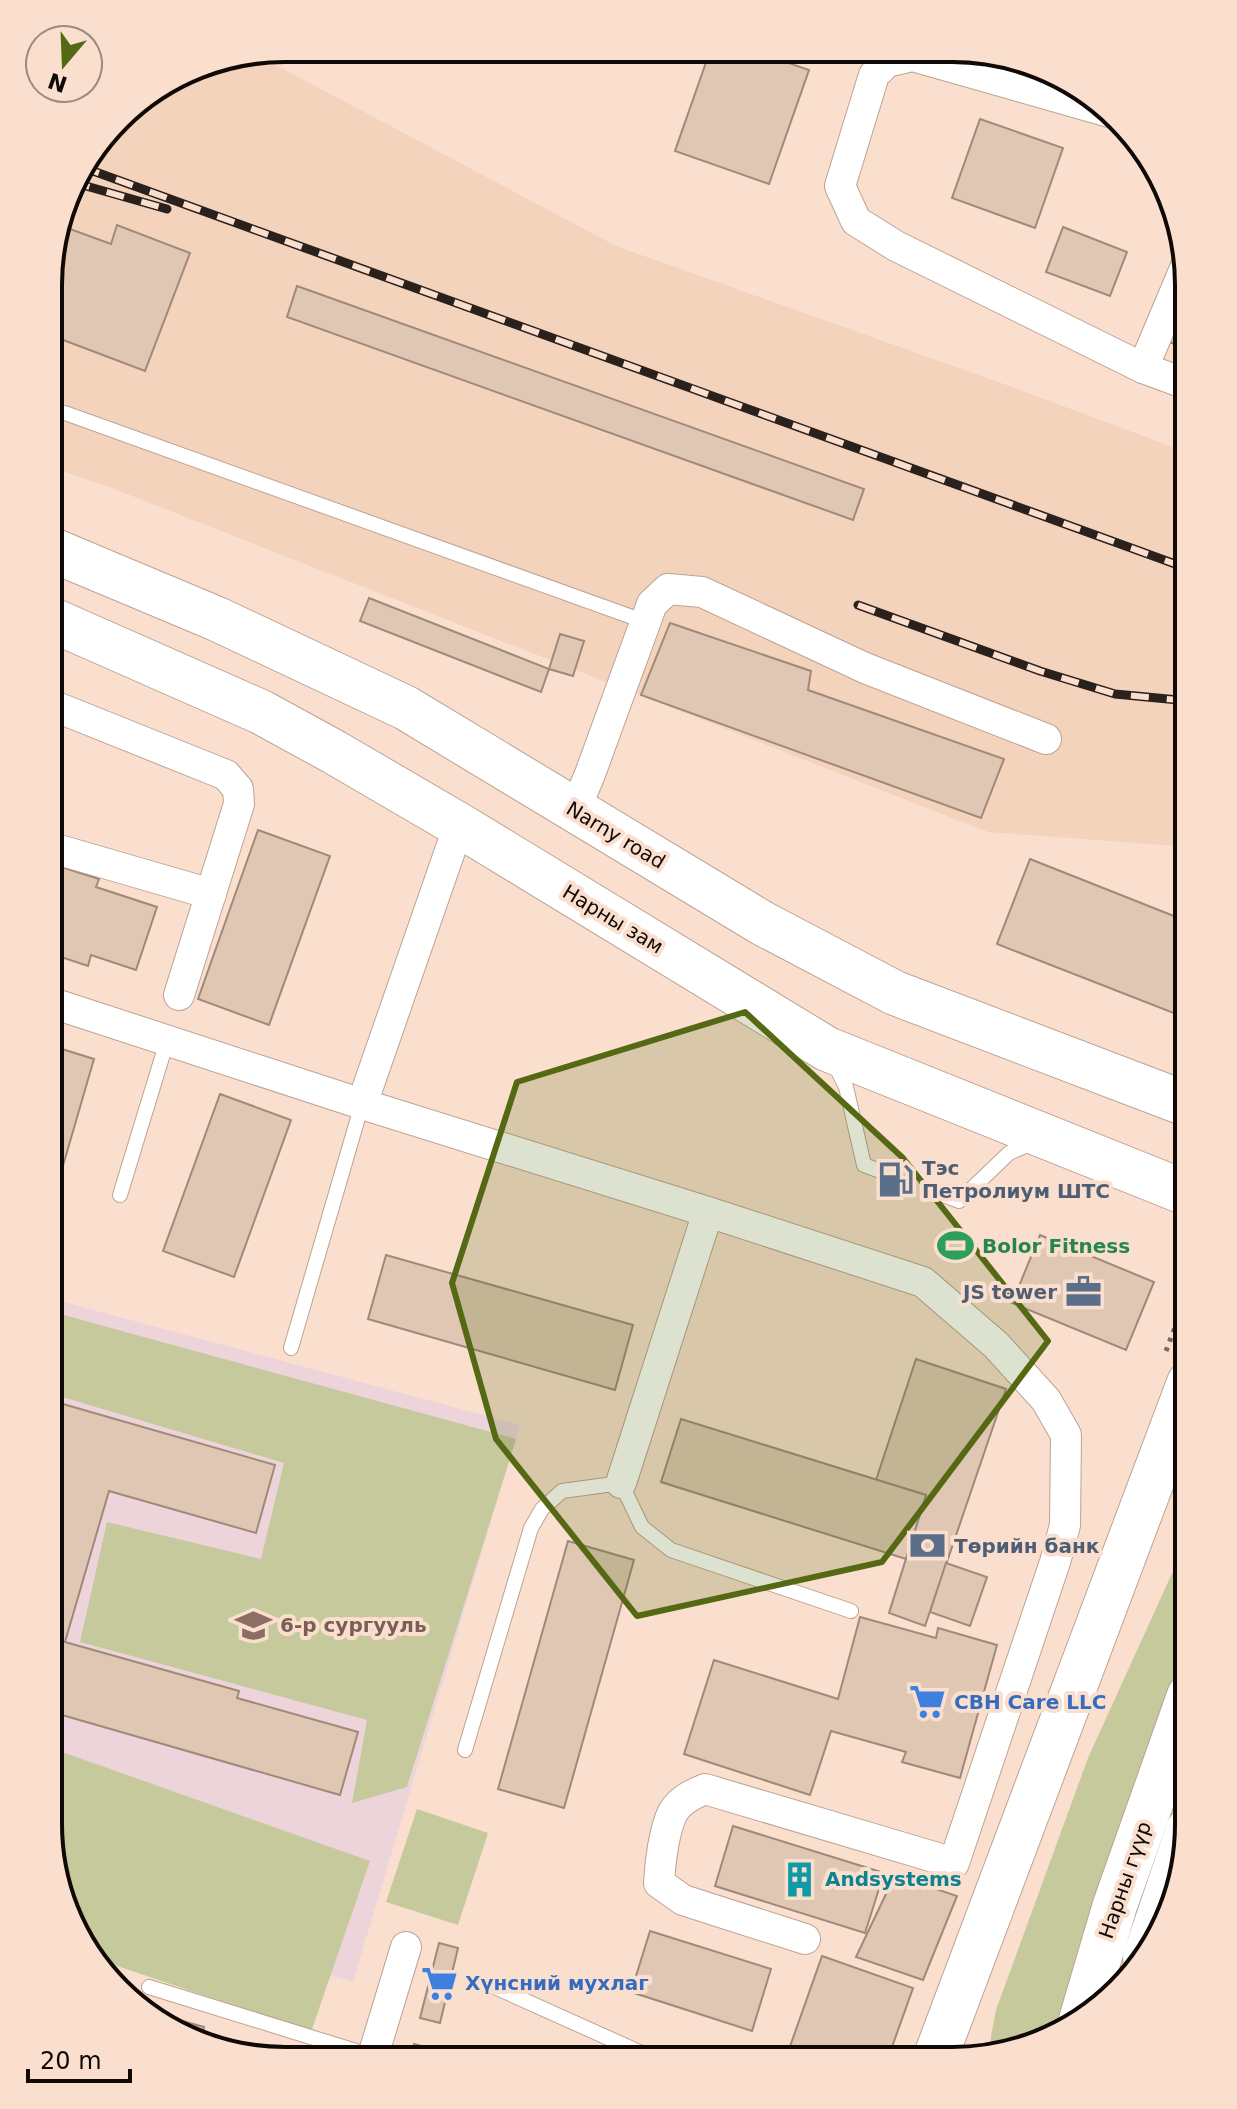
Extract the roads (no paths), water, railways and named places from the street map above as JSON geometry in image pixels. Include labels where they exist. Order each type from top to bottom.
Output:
[{"type":"main road","name":"Narny road","points":[[62,554],[217,619],[406,708],[762,923],[895,993],[1175,1100]]},
{"type":"main road","name":"Нарны зам","points":[[62,624],[261,712],[459,825],[827,1049],[1175,1188]]},
{"type":"main road","points":[[939,2047],[1175,1420]]},
{"type":"main road","name":"Нарны гүүр","points":[[1086,2003],[1115,1905],[1175,1736]]},
{"type":"main road","points":[[961,2047],[977,1948]]},
{"type":"street","points":[[887,62],[874,75],[840,186],[856,221],[896,246],[1143,368],[1175,380]]},
{"type":"street","points":[[934,62],[1082,104]]},
{"type":"street","points":[[1143,368],[1175,292]]},
{"type":"street","points":[[575,810],[652,604],[668,589],[702,592],[865,668],[1046,739]]},
{"type":"street","points":[[62,709],[226,775],[238,789],[239,804],[179,995]]},
{"type":"street","points":[[362,1104],[459,825]]},
{"type":"street","points":[[62,851],[211,894]]},
{"type":"street","points":[[62,1006],[923,1282],[996,1345],[1046,1400],[1066,1435],[1065,1525],[954,1863]]},
{"type":"street","points":[[621,1483],[708,1212]]},
{"type":"street","points":[[805,1939],[683,1900],[659,1883],[661,1857],[674,1811],[689,1796],[705,1789],[976,1868],[1002,1880]]},
{"type":"street","points":[[375,2047],[406,1947]]},
{"type":"lane","points":[[65,413],[646,622]]},
{"type":"lane","points":[[120,1195],[167,1041]]},
{"type":"lane","points":[[827,1049],[846,1087],[864,1165],[888,1174]]},
{"type":"lane","points":[[291,1348],[362,1104]]},
{"type":"lane","points":[[943,1195],[959,1201],[1009,1153],[1047,1136]]},
{"type":"lane","points":[[465,1750],[531,1528],[542,1509],[562,1491],[621,1483],[642,1527],[671,1550],[851,1611]]},
{"type":"lane","points":[[149,1987],[337,2047]]},
{"type":"lane","points":[[497,1988],[628,2047]]},
{"type":"railway","points":[[93,171],[1175,564]]},
{"type":"railway","points":[[86,186],[167,209]]},
{"type":"railway","points":[[858,605],[1040,671],[1115,694],[1175,700]]},
{"type":"place","name":"Тэс Петролиум ШТС","points":[[896,1180]]},
{"type":"place","name":"Bolor Fitness","points":[[956,1246]]},
{"type":"place","name":"JS tower","points":[[1083,1292]]},
{"type":"place","name":"Төрийн банк","points":[[928,1546]]},
{"type":"place","name":"6-р сургууль","points":[[254,1625]]},
{"type":"place","name":"CBH Care LLC","points":[[928,1702]]},
{"type":"place","name":"Andsystems","points":[[799,1879]]},
{"type":"place","name":"Хүнсний мухлаг","points":[[439,1983]]}]
